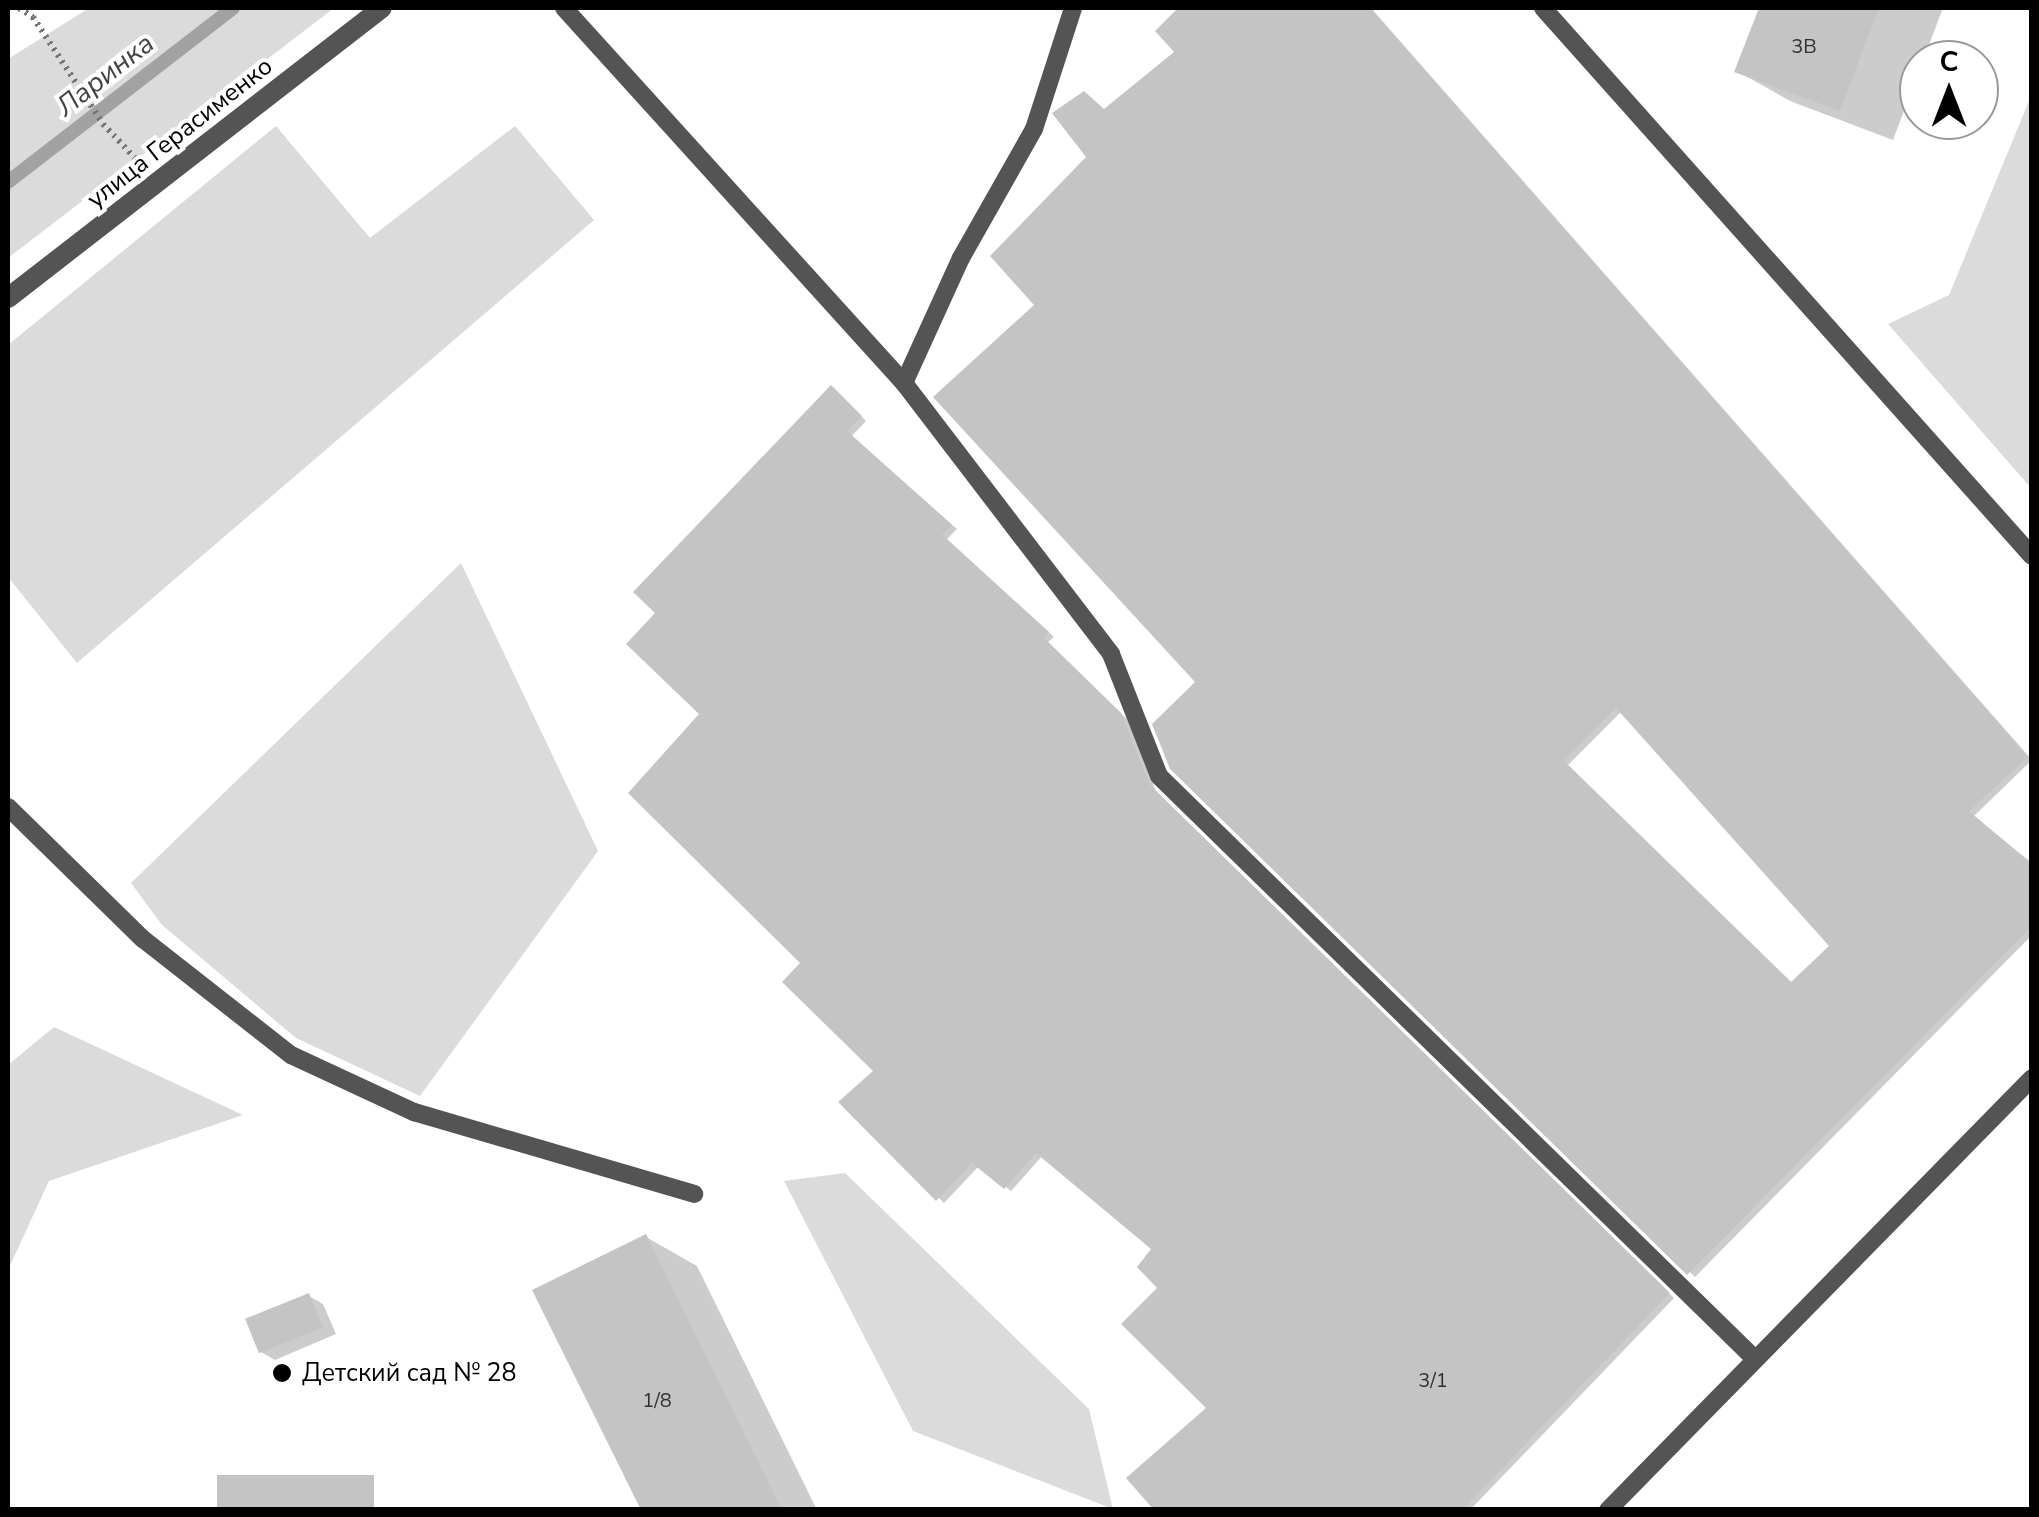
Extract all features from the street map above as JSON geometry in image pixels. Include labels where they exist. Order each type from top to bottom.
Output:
[{"type":"street","name":"улица Герасименко","points":[[8,298],[382,8]]},
{"type":"lane","points":[[564,8],[904,383],[1111,654],[1159,776],[1755,1360]]},
{"type":"lane","points":[[904,383],[962,258],[1034,130],[1072,8]]},
{"type":"lane","points":[[1543,8],[2032,556]]},
{"type":"lane","points":[[8,807],[144,939],[292,1054],[414,1112],[694,1194]]},
{"type":"lane","points":[[1608,1510],[2032,1078]]},
{"type":"path","points":[[18,8],[33,17],[103,124],[157,182]]},
{"type":"shaded area","points":[[89,8],[334,8],[8,258],[8,59]]},
{"type":"shaded area","points":[[2031,96],[2031,488],[1888,324],[1949,295]]},
{"type":"shaded area","points":[[276,126],[370,238],[515,126],[594,220],[77,663],[8,577],[8,345]]},
{"type":"shaded area","points":[[461,563],[598,851],[420,1096],[296,1038],[162,925],[131,883]]},
{"type":"shaded area","points":[[54,1027],[243,1115],[49,1181],[8,1270],[8,1065]]},
{"type":"shaded area","points":[[845,1173],[1089,1409],[1113,1509],[913,1431],[784,1181]]},
{"type":"building","points":[[1178,8],[1370,8],[2028,757],[1969,811],[2032,865],[2032,926],[1687,1275],[1170,769],[1152,724],[1195,682],[933,397],[1034,305],[990,256],[1086,157],[1052,113],[1084,91],[1104,109],[1174,52],[1155,31]],"holes":[[[1616,708],[1829,946],[1791,982],[1564,761]]]},
{"type":"building","points":[[1759,8],[1879,8],[1840,111],[1734,72]]},
{"type":"building","points":[[831,385],[862,416],[847,431],[952,525],[942,535],[1049,632],[1044,638],[1121,713],[1150,785],[1670,1293],[1462,1510],[1154,1510],[1126,1478],[1206,1408],[1121,1324],[1157,1288],[1137,1267],[1151,1249],[1036,1153],[1004,1189],[972,1163],[936,1201],[838,1102],[873,1071],[782,982],[800,963],[628,793],[699,714],[626,644],[655,613],[633,592]]},
{"type":"building","points":[[646,1234],[782,1510],[641,1510],[532,1290]]},
{"type":"building","points":[[309,1293],[323,1327],[259,1353],[245,1319]]},
{"type":"building","points":[[217,1475],[374,1475],[374,1510],[217,1510]]},
{"type":"waterway","name":"Ларинка","points":[[8,182],[233,8]]},
{"type":"place","name":"Детский сад № 28","points":[[282,1373]]}]
